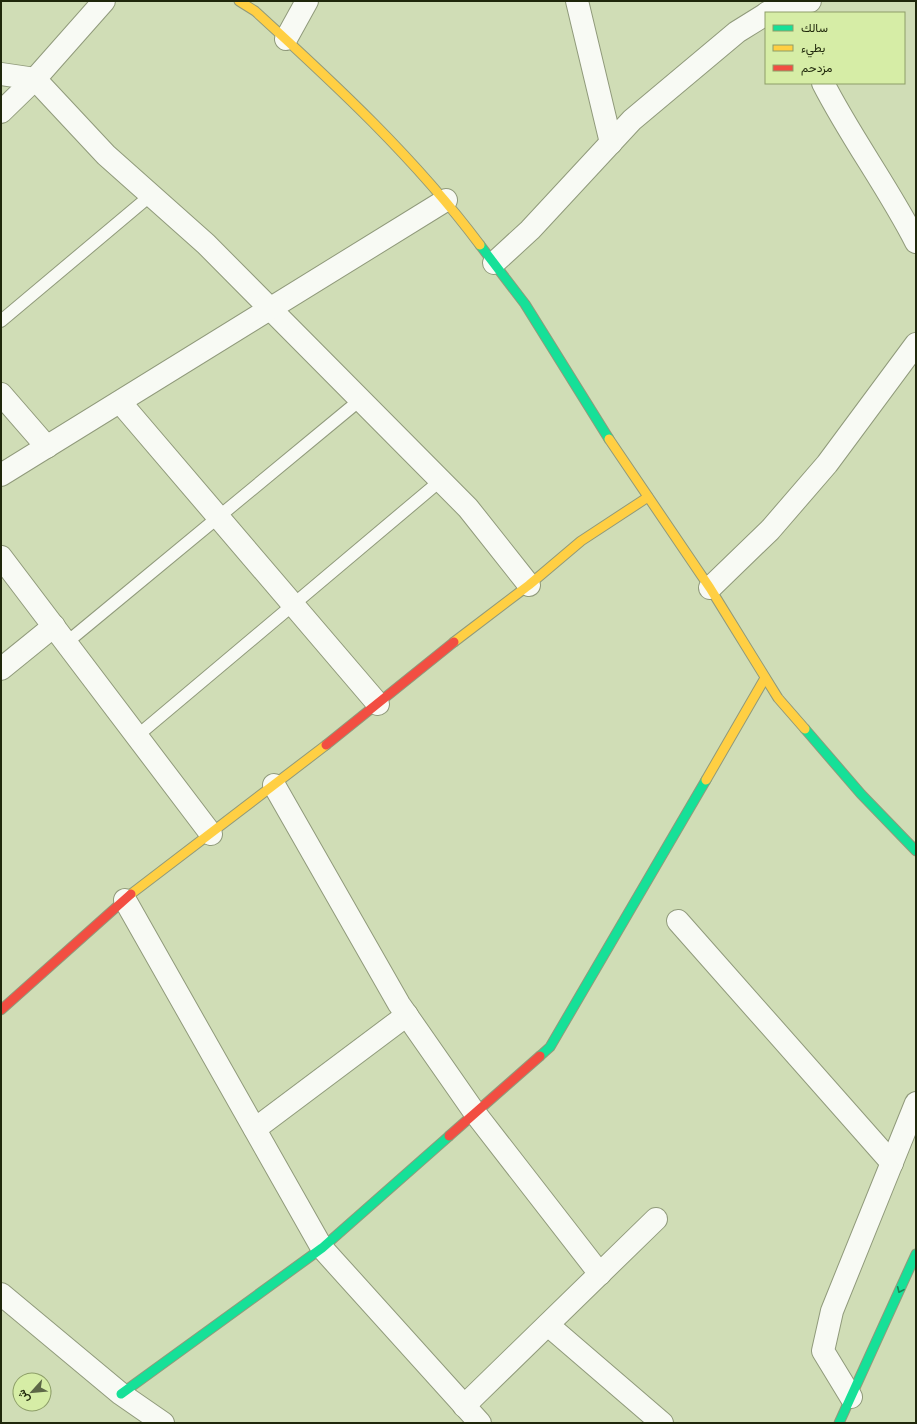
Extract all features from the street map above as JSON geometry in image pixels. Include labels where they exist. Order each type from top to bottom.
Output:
[{"type":"street","points":[[1,112],[35,79],[104,1]]},
{"type":"street","points":[[240,1],[255,11],[286,38],[341,89],[446,200],[494,263],[550,343],[619,455],[710,588],[778,698],[861,794],[916,851]]},
{"type":"street","points":[[286,38],[307,1]]},
{"type":"street","points":[[577,1],[610,143]]},
{"type":"street","points":[[778,9],[810,1]]},
{"type":"street","points":[[494,263],[530,230],[632,120],[737,32],[765,16]]},
{"type":"street","points":[[1,74],[35,79],[106,155],[206,244],[468,508],[529,585]]},
{"type":"street","points":[[824,84],[839,115],[900,210],[916,242]]},
{"type":"street","points":[[1,475],[271,310],[446,200]]},
{"type":"street","points":[[710,588],[770,530],[816,476],[916,344]]},
{"type":"street","points":[[1,394],[47,447]]},
{"type":"street","points":[[120,402],[378,704]]},
{"type":"street","points":[[1,1010],[142,885],[274,786],[378,704],[457,639],[529,585],[582,541],[648,497]]},
{"type":"street","points":[[1,557],[211,834]]},
{"type":"street","points":[[1,669],[60,635]]},
{"type":"street","points":[[121,1394],[322,1248],[550,1047],[765,678]]},
{"type":"street","points":[[274,786],[406,1015],[475,1113],[600,1274]]},
{"type":"street","points":[[125,900],[322,1248],[480,1423]]},
{"type":"street","points":[[678,921],[892,1163]]},
{"type":"street","points":[[255,1129],[406,1015]]},
{"type":"street","points":[[851,1397],[823,1352],[832,1311],[916,1103]]},
{"type":"street","points":[[464,1406],[656,1219]]},
{"type":"street","points":[[839,1423],[913,1266],[916,1254]]},
{"type":"street","points":[[1,1294],[121,1394],[163,1423]]},
{"type":"street","points":[[548,1325],[662,1423]]},
{"type":"lane","points":[[1,320],[151,195]]},
{"type":"lane","points":[[60,635],[218,517],[360,400]]},
{"type":"lane","points":[[137,736],[440,481]]},
{"type":"traffic: fast","points":[[480,245],[525,304],[609,439]]},
{"type":"traffic: fast","points":[[805,729],[861,794],[916,851]]},
{"type":"traffic: fast","points":[[540,1056],[550,1047],[706,780]]},
{"type":"traffic: fast","points":[[121,1394],[322,1248],[449,1136]]},
{"type":"traffic: fast","points":[[839,1423],[916,1254]]},
{"type":"traffic: slow","points":[[239,1],[255,11],[315,66],[373,123],[429,182],[480,245]]},
{"type":"traffic: slow","points":[[609,439],[710,588],[778,698],[805,729]]},
{"type":"traffic: slow","points":[[454,642],[529,585],[581,541],[648,497]]},
{"type":"traffic: slow","points":[[706,780],[765,678]]},
{"type":"traffic: slow","points":[[131,894],[326,745]]},
{"type":"traffic: jam","points":[[326,745],[454,642]]},
{"type":"traffic: jam","points":[[1,1010],[131,894]]},
{"type":"traffic: jam","points":[[449,1136],[540,1056]]}]
